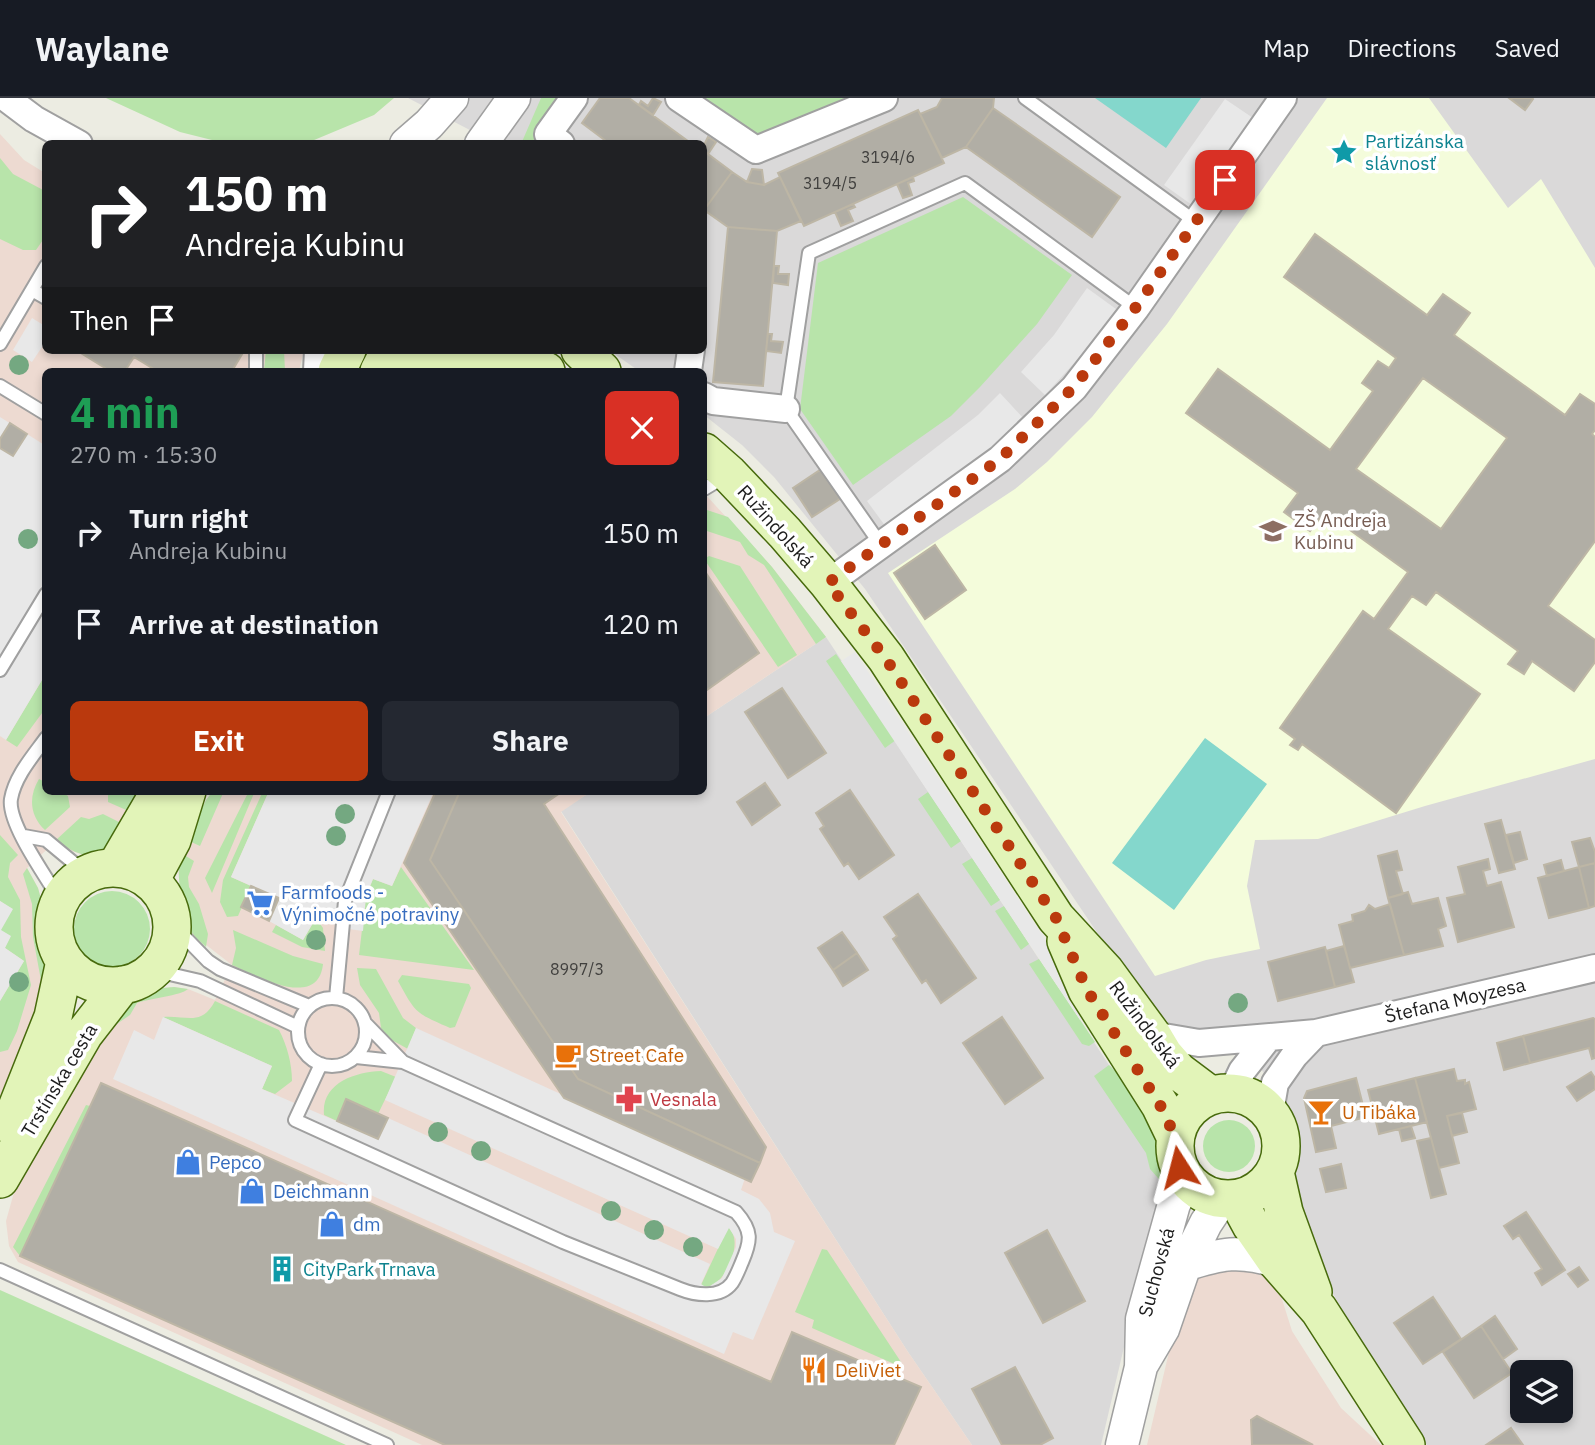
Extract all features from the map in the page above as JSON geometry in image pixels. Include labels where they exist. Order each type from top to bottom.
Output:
[{"type":"main road","points":[[521,354],[542,368]]},
{"type":"main road","points":[[584,354],[599,368]]},
{"type":"main road","points":[[420,368],[438,359],[461,356],[530,368]]},
{"type":"main road","name":"Ružindolská","points":[[712,472],[785,533],[828,583],[886,659],[1056,918],[1105,971],[1178,1071],[1221,1094]]},
{"type":"main road","points":[[101,871],[157,795]]},
{"type":"main road","points":[[150,881],[172,840],[186,795]]},
{"type":"main road","points":[[60,900],[76,880],[101,871],[128,870],[150,881],[161,893],[168,907],[171,923]]},
{"type":"main road","name":"Trstínska cesta","points":[[0,1152],[15,1099],[53,1017],[65,961],[55,937],[55,912],[60,900]]},
{"type":"main road","name":"Ružindolská","points":[[1056,918],[1087,990],[1160,1105],[1175,1136]]},
{"type":"main road","name":"Trstínska cesta","points":[[0,1179],[85,1034],[167,948],[171,923]]},
{"type":"main road","points":[[65,961],[76,973],[90,981],[106,985],[137,978]]},
{"type":"main road","points":[[1221,1094],[1247,1095],[1270,1112],[1277,1123],[1282,1147],[1275,1171],[1259,1189],[1230,1199],[1209,1196],[1187,1180],[1179,1167],[1175,1152],[1175,1136],[1187,1111],[1221,1094]]},
{"type":"main road","points":[[1275,1171],[1284,1212],[1319,1310]]},
{"type":"main road","points":[[1230,1199],[1276,1261],[1319,1310],[1406,1445]]},
{"type":"street","points":[[6,98],[34,119],[71,140]]},
{"type":"street","points":[[411,140],[452,98]]},
{"type":"street","points":[[441,140],[463,98]]},
{"type":"street","points":[[556,140],[548,134],[574,98]]},
{"type":"street","points":[[680,98],[756,150],[884,98]]},
{"type":"street","points":[[828,583],[1000,459],[1074,387],[1136,307],[1283,98]]},
{"type":"street","points":[[484,140],[514,99]]},
{"type":"street","points":[[503,140],[514,99]]},
{"type":"street","points":[[707,398],[713,401],[786,409]]},
{"type":"street","name":"Štefana Moyzesa","points":[[1153,1035],[1199,1043],[1316,1033],[1595,968]]},
{"type":"street","points":[[1270,1112],[1275,1083],[1293,1056],[1316,1033]]},
{"type":"street","points":[[1221,1094],[1268,1038]]},
{"type":"street","name":"Suchovská","points":[[1122,1445],[1141,1367],[1142,1319],[1174,1204],[1187,1180]]},
{"type":"street","name":"Suchovská","points":[[1141,1367],[1163,1329],[1185,1265],[1206,1223],[1230,1199]]},
{"type":"street","name":"Suchovská","points":[[1185,1265],[1230,1253],[1254,1255],[1276,1261]]},
{"type":"lane","points":[[1025,98],[1196,222]]},
{"type":"lane","points":[[881,545],[786,409],[809,253],[965,183],[1136,307]]},
{"type":"lane","points":[[0,344],[42,273]]},
{"type":"lane","points":[[32,290],[42,296]]},
{"type":"lane","points":[[0,386],[42,412]]},
{"type":"lane","points":[[2,661],[42,600]]},
{"type":"lane","points":[[42,744],[21,774],[11,799],[11,812],[60,900]]},
{"type":"lane","points":[[336,998],[345,901],[387,795]]},
{"type":"lane","points":[[24,836],[46,840],[101,871]]},
{"type":"lane","points":[[171,923],[208,961],[220,969],[309,1006]]},
{"type":"lane","points":[[137,978],[200,981],[298,1027]]},
{"type":"lane","points":[[366,1024],[363,1047],[356,1057],[339,1065],[321,1064],[310,1058],[299,1039],[300,1019],[309,1006],[322,999],[336,998],[355,1006],[366,1024],[402,1062]]},
{"type":"lane","points":[[321,1064],[296,1120],[563,1242],[680,1289],[699,1295],[710,1294],[732,1283],[750,1244],[747,1227],[736,1212],[402,1062],[356,1057]]},
{"type":"lane","points":[[0,1270],[387,1445]]},
{"type":"shaded area","points":[[408,98],[1595,98],[1595,1445],[1427,1445],[1385,1383],[1332,1292],[1300,1227],[1293,1172],[1296,1149],[1286,1104],[1256,1062],[1198,1036],[1166,1026],[1144,1002],[865,589],[774,477],[742,445],[707,417],[707,368],[635,368],[615,354],[707,354],[707,140],[489,140]]},
{"type":"shaded area","points":[[1095,98],[1201,98],[1166,148]]},
{"type":"shaded area","name":"ZŠ Andreja Kubinu","points":[[1327,98],[1429,98],[1508,208],[1541,179],[1595,268],[1595,759],[1318,839],[1255,840],[1247,886],[1260,949],[1206,960],[1155,976],[888,573],[1015,489],[1047,462],[1092,417],[1167,324]]},
{"type":"shaded area","points":[[1225,99],[1253,118],[1192,205],[1164,185]]},
{"type":"shaded area","points":[[0,134],[24,160],[42,171],[42,354],[303,354],[300,368],[42,368],[42,795],[140,795],[100,854],[85,855],[71,851],[56,841],[27,868],[41,899],[37,935],[49,984],[0,1096]]},
{"type":"shaded area","points":[[1087,288],[1116,309],[1076,361],[1045,395],[1021,372],[1054,335]]},
{"type":"shaded area","points":[[32,318],[42,324],[42,347],[32,362],[13,350]]},
{"type":"shaded area","points":[[1000,393],[1024,419],[971,465],[886,527],[867,501],[978,415]]},
{"type":"shaded area","points":[[0,417],[42,443],[42,680],[6,740],[0,736]]},
{"type":"shaded area","points":[[707,496],[772,567],[826,637],[707,716]]},
{"type":"shaded area","points":[[826,637],[1109,1065],[1138,1093],[1160,1137],[1166,1187],[1131,1317],[1101,1445],[972,1445],[908,1352],[561,811],[586,795],[707,795],[707,716]]},
{"type":"shaded area","points":[[855,652],[1093,1012],[1080,1020],[841,661]]},
{"type":"shaded area","points":[[1205,738],[1267,784],[1174,910],[1112,863]]},
{"type":"shaded area","points":[[210,795],[586,795],[561,812],[908,1352],[972,1445],[422,1445],[18,1262],[9,1246],[6,1221],[18,1178],[46,1120],[127,1004],[163,988],[174,987],[188,989],[215,1000],[232,965],[192,934],[179,878],[178,863]]},
{"type":"shaded area","points":[[267,795],[432,795],[392,886],[373,879],[366,896],[363,931],[341,928],[317,916],[303,940],[269,921],[279,898],[231,877]]},
{"type":"shaded area","points":[[0,901],[13,909],[1,930],[11,936],[5,948],[24,961],[0,1001]]},
{"type":"shaded area","points":[[163,1017],[272,1066],[262,1089],[378,1139],[388,1118],[710,1264],[701,1284],[707,1288],[722,1278],[736,1247],[736,1239],[729,1228],[718,1249],[385,1100],[416,1028],[745,1178],[741,1190],[759,1199],[770,1213],[774,1232],[795,1241],[753,1340],[733,1332],[724,1354],[113,1079],[134,1030],[154,1040]]},
{"type":"shaded area","points":[[1246,1267],[1265,1275],[1281,1296],[1292,1331],[1341,1408],[1381,1445],[1147,1445],[1182,1297],[1189,1283],[1204,1270]]},
{"type":"green space","points":[[106,98],[394,98],[374,115],[314,140],[212,140],[180,132]]},
{"type":"green space","points":[[541,98],[565,98],[536,140],[523,140]]},
{"type":"green space","points":[[699,98],[856,98],[757,138]]},
{"type":"green space","points":[[0,158],[13,174],[42,189],[42,241],[36,250],[23,250],[0,239]]},
{"type":"green space","points":[[963,197],[1072,275],[1037,324],[951,416],[853,485],[800,409],[818,263]]},
{"type":"green space","points":[[266,354],[284,354],[285,368],[264,368]]},
{"type":"green space","points":[[707,510],[728,517],[772,567],[826,637],[816,644],[764,565],[748,555],[740,542],[707,531]]},
{"type":"green space","points":[[707,557],[740,566],[797,655],[778,667],[707,563]]},
{"type":"green space","points":[[836,654],[896,740],[885,748],[826,661]]},
{"type":"green space","points":[[42,680],[42,713],[17,747],[6,740]]},
{"type":"green space","points":[[39,779],[42,780],[42,795],[68,796],[70,807],[45,830],[36,819],[32,806],[35,786]]},
{"type":"green space","points":[[928,792],[961,841],[951,848],[918,799]]},
{"type":"green space","points":[[108,795],[141,795],[133,813],[108,802]]},
{"type":"green space","points":[[210,795],[222,795],[200,846],[187,840]]},
{"type":"green space","points":[[247,795],[253,795],[212,893],[205,878]]},
{"type":"green space","points":[[261,795],[267,795],[231,877],[251,886],[238,916],[227,917],[220,902],[223,880]]},
{"type":"green space","points":[[103,814],[127,826],[104,851],[87,855],[78,853],[56,840],[81,817],[89,819]]},
{"type":"green space","points":[[0,835],[18,855],[10,863],[8,877],[20,900],[21,937],[31,985],[17,1031],[8,1050],[0,1052],[0,1001],[24,961],[5,948],[0,930],[12,909],[0,901]]},
{"type":"green space","points":[[181,853],[194,861],[188,877],[189,887],[199,904],[208,934],[206,947],[192,933],[185,913],[179,881]]},
{"type":"green space","points":[[972,858],[1000,900],[991,906],[962,864]]},
{"type":"green space","points":[[401,867],[474,970],[359,955],[366,896],[373,879],[392,886]]},
{"type":"green space","points":[[27,868],[41,899],[37,935],[49,984],[41,1001],[39,996],[42,986],[33,937],[32,904],[23,874]]},
{"type":"green space","points":[[112,891],[126,894],[139,902],[147,915],[150,929],[147,943],[139,956],[126,964],[112,967],[98,964],[85,956],[77,943],[74,929],[77,915],[85,902],[98,894]]},
{"type":"green space","points":[[1004,906],[1029,944],[1021,950],[995,911]]},
{"type":"green space","points":[[316,918],[323,928],[325,951],[302,947],[272,932],[276,925],[303,940]]},
{"type":"green space","points":[[233,930],[293,956],[323,964],[319,978],[310,985],[298,988],[284,986],[232,965],[236,948]]},
{"type":"green space","points":[[1039,959],[1095,1042],[1089,1046],[1082,1044],[1029,964]]},
{"type":"green space","points":[[357,968],[376,969],[403,1018],[416,1028],[408,1049],[388,1038],[381,1028],[379,1013],[360,985]]},
{"type":"green space","points":[[402,975],[469,984],[471,988],[455,1027],[450,1028],[418,1011],[398,981]]},
{"type":"green space","points":[[163,988],[188,989],[137,1003],[130,1015],[105,1032],[127,1004]]},
{"type":"green space","points":[[215,1001],[279,1030],[288,1055],[292,1081],[275,1094],[262,1089],[272,1066],[163,1017],[199,1017],[210,1009]]},
{"type":"green space","points":[[1109,1065],[1138,1093],[1160,1137],[1166,1187],[1150,1169],[1146,1153],[1094,1076]]},
{"type":"green space","points":[[381,1071],[396,1077],[378,1114],[347,1100],[337,1121],[324,1115],[328,1095],[334,1087],[351,1077]]},
{"type":"green space","points":[[86,1105],[90,1106],[20,1256],[13,1247]]},
{"type":"green space","points":[[1229,1120],[1239,1122],[1247,1128],[1253,1136],[1253,1156],[1247,1164],[1239,1170],[1229,1172],[1219,1170],[1211,1164],[1205,1156],[1203,1146],[1205,1136],[1211,1128],[1219,1122]]},
{"type":"green space","points":[[728,1227],[734,1238],[734,1252],[721,1278],[707,1288],[701,1285]]},
{"type":"green space","points":[[822,1249],[827,1250],[901,1362],[899,1366],[812,1328],[814,1320],[795,1312]]},
{"type":"green space","points":[[0,1290],[346,1445],[0,1445]]},
{"type":"building","points":[[600,98],[629,98],[687,140],[605,140],[582,123]]},
{"type":"building","points":[[653,98],[661,102],[653,115],[639,105],[641,101],[648,106]]},
{"type":"building","points":[[942,98],[994,98],[993,108],[966,147],[942,158],[920,114],[937,107]]},
{"type":"building","points":[[1509,98],[1532,98],[1533,99],[1525,110]]},
{"type":"building","points":[[993,108],[1120,197],[1092,237],[966,147]]},
{"type":"building","points":[[918,110],[944,163],[804,226],[778,173]]},
{"type":"building","points":[[708,137],[716,142],[708,154],[707,153]]},
{"type":"building","points":[[707,153],[732,172],[707,206]]},
{"type":"building","points":[[752,169],[762,170],[764,185],[747,182]]},
{"type":"building","points":[[732,172],[747,182],[764,185],[780,177],[801,221],[777,231],[728,227],[707,212],[707,206]]},
{"type":"building","points":[[913,177],[914,181],[908,183],[912,195],[903,198],[897,184]]},
{"type":"building","points":[[853,204],[855,207],[848,210],[853,221],[841,226],[835,212]]},
{"type":"building","points":[[728,227],[777,231],[763,386],[713,382]]},
{"type":"building","points":[[1315,234],[1427,315],[1443,294],[1470,313],[1454,335],[1565,415],[1580,394],[1595,404],[1595,430],[1592,434],[1595,437],[1595,541],[1548,606],[1595,640],[1595,662],[1574,691],[1532,661],[1524,674],[1508,664],[1518,651],[1436,592],[1426,605],[1412,596],[1388,629],[1480,694],[1396,813],[1302,744],[1298,750],[1290,745],[1295,739],[1280,728],[1363,611],[1374,619],[1408,572],[1325,512],[1310,531],[1284,512],[1298,493],[1186,413],[1218,369],[1330,450],[1373,391],[1362,383],[1378,361],[1389,368],[1396,358],[1284,277]],"holes":[[[1423,378],[1507,438],[1441,529],[1356,469]]]},
{"type":"building","points":[[774,266],[779,266],[778,274],[789,274],[788,285],[773,283]]},
{"type":"building","points":[[768,334],[772,334],[771,341],[783,342],[781,353],[766,351]]},
{"type":"building","points":[[82,354],[242,354],[234,368],[152,368],[134,357],[127,368],[105,368]]},
{"type":"building","points":[[10,423],[27,434],[13,456],[0,448],[0,439]]},
{"type":"building","points":[[820,470],[840,499],[812,517],[793,488]]},
{"type":"building","points":[[935,545],[966,590],[925,619],[894,573]]},
{"type":"building","points":[[707,575],[759,653],[707,690]]},
{"type":"building","points":[[782,688],[826,753],[788,778],[745,712]]},
{"type":"building","points":[[765,783],[780,805],[752,825],[737,802]]},
{"type":"building","points":[[850,790],[894,855],[859,879],[848,863],[844,866],[820,829],[824,826],[816,813]]},
{"type":"building","points":[[434,795],[458,795],[430,860],[578,1079],[760,1163],[751,1182],[564,1098],[404,863]]},
{"type":"building","points":[[458,795],[557,795],[544,804],[766,1147],[760,1163],[578,1079],[430,860]]},
{"type":"building","points":[[1501,820],[1515,869],[1499,873],[1485,824]]},
{"type":"building","points":[[1520,832],[1527,859],[1514,863],[1506,835]]},
{"type":"building","points":[[1590,838],[1595,852],[1595,863],[1579,867],[1572,842]]},
{"type":"building","points":[[1397,851],[1402,870],[1396,871],[1403,894],[1388,898],[1378,856]]},
{"type":"building","points":[[1488,859],[1490,869],[1483,871],[1487,886],[1501,882],[1514,927],[1458,942],[1447,898],[1465,894],[1458,867]]},
{"type":"building","points":[[1561,860],[1564,871],[1547,876],[1544,865]]},
{"type":"building","points":[[1595,863],[1595,906],[1589,908],[1579,867]]},
{"type":"building","points":[[1579,867],[1589,908],[1549,918],[1538,878]]},
{"type":"building","name":"Farmfoods - Výnimočné potraviny","points":[[251,886],[279,898],[269,921],[241,907]]},
{"type":"building","points":[[1408,892],[1412,904],[1438,898],[1446,926],[1438,929],[1443,946],[1404,955],[1388,898]]},
{"type":"building","points":[[918,894],[976,978],[941,1003],[926,980],[922,983],[893,939],[897,936],[884,917]]},
{"type":"building","points":[[1390,904],[1404,955],[1350,968],[1339,925],[1353,921],[1352,915],[1365,911],[1369,905],[1375,909]]},
{"type":"building","points":[[842,932],[857,953],[833,970],[818,948]]},
{"type":"building","points":[[1344,946],[1354,982],[1335,987],[1326,951]]},
{"type":"building","points":[[1325,947],[1335,987],[1278,1001],[1268,962]]},
{"type":"building","points":[[857,953],[868,970],[843,986],[833,970]]},
{"type":"building","points":[[1002,1017],[1043,1078],[1005,1104],[963,1043]]},
{"type":"building","points":[[1593,1018],[1595,1058],[1592,1059],[1589,1048],[1530,1063],[1523,1036]]},
{"type":"building","points":[[1523,1036],[1530,1063],[1504,1070],[1497,1043]]},
{"type":"building","points":[[1454,1069],[1457,1081],[1465,1080],[1465,1084],[1469,1082],[1476,1109],[1447,1116],[1459,1163],[1439,1168],[1415,1078]]},
{"type":"building","points":[[1591,1072],[1595,1078],[1595,1089],[1577,1101],[1567,1087]]},
{"type":"building","points":[[1356,1078],[1366,1117],[1331,1126],[1336,1148],[1316,1152],[1304,1098],[1307,1091]]},
{"type":"building","points":[[1415,1078],[1427,1122],[1379,1134],[1368,1090]]},
{"type":"building","name":"CityPark Trnava","points":[[101,1083],[771,1382],[792,1332],[921,1387],[894,1445],[445,1445],[20,1256]]},
{"type":"building","points":[[346,1099],[388,1118],[378,1139],[337,1121]]},
{"type":"building","points":[[1462,1113],[1467,1132],[1452,1136],[1447,1116]]},
{"type":"building","points":[[1411,1126],[1415,1138],[1402,1141],[1399,1129]]},
{"type":"building","points":[[1431,1138],[1446,1194],[1431,1198],[1417,1141]]},
{"type":"building","points":[[1341,1164],[1346,1188],[1326,1192],[1320,1169]]},
{"type":"building","points":[[1526,1212],[1565,1270],[1542,1285],[1535,1273],[1542,1269],[1519,1235],[1513,1239],[1504,1226]]},
{"type":"building","points":[[1047,1230],[1085,1301],[1043,1323],[1005,1253]]},
{"type":"building","points":[[1579,1267],[1588,1280],[1578,1287],[1568,1274]]},
{"type":"building","points":[[1433,1297],[1461,1339],[1423,1364],[1394,1323]]},
{"type":"building","points":[[1495,1316],[1517,1349],[1503,1359],[1481,1326]]},
{"type":"building","points":[[1481,1326],[1510,1370],[1510,1374],[1474,1398],[1443,1352]]},
{"type":"building","points":[[1015,1367],[1053,1438],[1040,1445],[1002,1445],[972,1389]]},
{"type":"building","points":[[1257,1416],[1313,1445],[1252,1445],[1251,1420]]},
{"type":"building","points":[[1511,1428],[1523,1445],[1486,1445]]},
{"type":"place","name":"Partizánska slávnosť","points":[[1344,152]]},
{"type":"place","name":"ZŠ Andreja Kubinu","points":[[1273,531]]},
{"type":"place","name":"Farmfoods - Výnimočné potraviny","points":[[260,903]]},
{"type":"place","name":"Street Cafe","points":[[568,1055]]},
{"type":"place","name":"Vesnala","points":[[629,1099]]},
{"type":"place","name":"U Tibáka","points":[[1321,1112]]},
{"type":"place","name":"Pepco","points":[[188,1162]]},
{"type":"place","name":"Deichmann","points":[[252,1191]]},
{"type":"place","name":"dm","points":[[332,1224]]},
{"type":"place","name":"CityPark Trnava","points":[[282,1269]]},
{"type":"place","name":"DeliViet","points":[[814,1370]]},
{"type":"route","points":[[1179,1167],[1175,1136],[1160,1105],[1087,990],[1056,918],[886,659],[828,583],[1000,459],[1074,387],[1136,307],[1225,180]]}]
